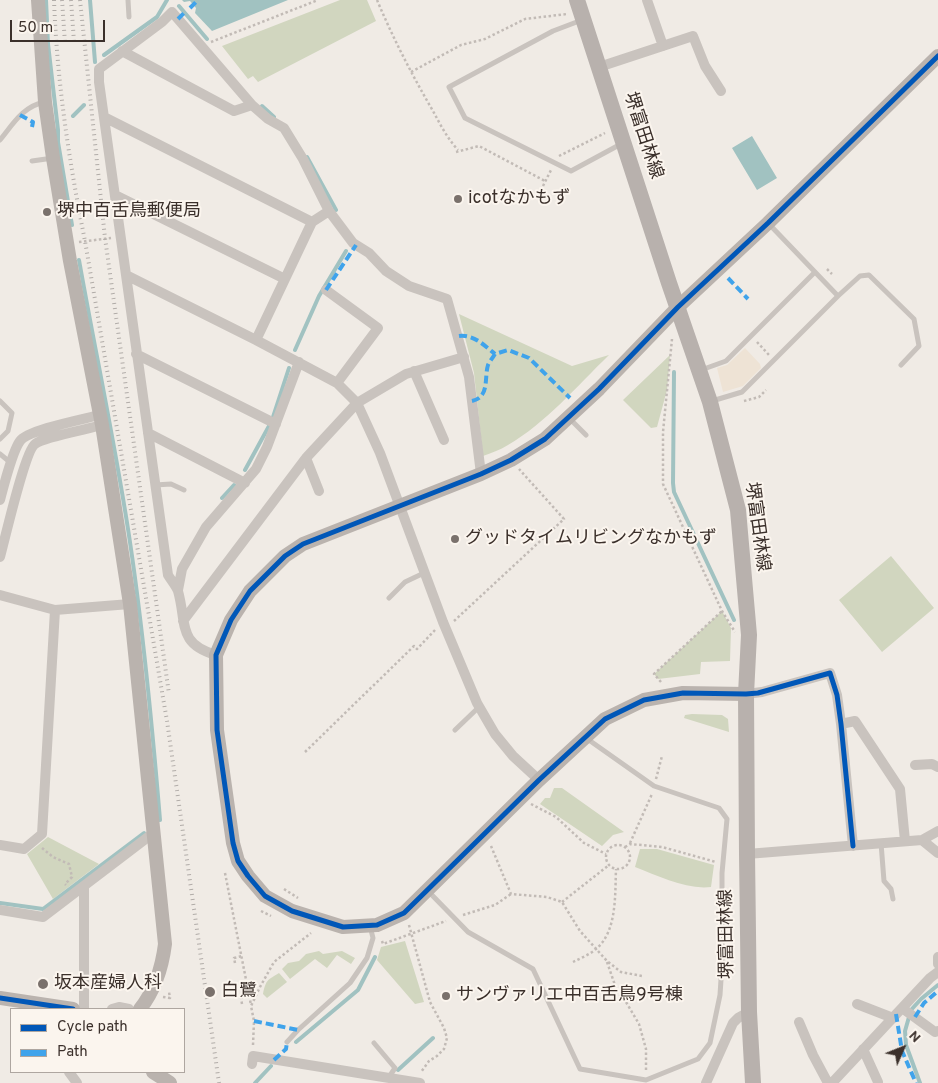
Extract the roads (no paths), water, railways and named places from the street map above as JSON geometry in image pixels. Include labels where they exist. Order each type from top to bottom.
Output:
[{"type":"main road","name":"堺富田林線","points":[[577,0],[576,17],[599,67],[700,370],[738,510],[749,635],[746,694],[747,854],[749,1012],[754,1083]]},
{"type":"street","points":[[38,0],[45,102],[69,279],[100,420],[130,604],[152,834],[165,944],[164,958],[158,978],[141,1008]]},
{"type":"street","points":[[647,0],[663,46]]},
{"type":"street","points":[[178,590],[168,575],[98,82],[99,69],[162,22],[172,12],[252,105],[268,119],[284,128],[303,159],[329,211],[353,242],[369,253],[386,271],[409,286],[447,299],[469,377],[481,474]]},
{"type":"street","points":[[599,67],[694,36],[705,66],[720,91]]},
{"type":"street","points":[[122,51],[234,110],[252,105]]},
{"type":"street","points":[[853,846],[841,724],[837,695],[830,673],[762,692],[746,694],[682,693],[644,700],[605,719],[539,780],[404,913],[377,925],[343,927],[292,911],[264,896],[238,860],[217,730],[216,655],[231,620],[250,591],[284,556],[303,544],[481,474],[511,460],[544,439],[599,389],[678,307],[768,223],[938,56]]},
{"type":"street","points":[[104,116],[312,222]]},
{"type":"street","points":[[115,195],[285,279]]},
{"type":"street","points":[[256,340],[312,222],[329,211]]},
{"type":"street","points":[[126,275],[337,383],[357,403],[380,452],[443,622],[479,707],[495,734],[513,756],[539,780]]},
{"type":"street","points":[[326,290],[378,328],[337,383]]},
{"type":"street","points":[[136,354],[276,424]]},
{"type":"street","points":[[183,621],[306,458],[357,403],[406,374],[464,357]]},
{"type":"street","points":[[216,655],[205,652],[190,642],[183,621],[178,590],[182,569],[206,527],[256,469],[276,424],[299,362]]},
{"type":"street","points":[[414,371],[444,440]]},
{"type":"street","points":[[0,500],[11,463],[20,441],[26,436],[32,433],[100,420]]},
{"type":"street","points":[[0,557],[32,447],[40,441],[100,420]]},
{"type":"street","points":[[148,434],[245,483]]},
{"type":"street","points":[[306,458],[319,491]]},
{"type":"street","points":[[0,595],[55,610],[130,604]]},
{"type":"street","points":[[0,845],[24,849],[42,834],[55,610]]},
{"type":"street","points":[[841,724],[855,721],[900,789],[905,841]]},
{"type":"street","points":[[915,765],[932,764],[938,767]]},
{"type":"street","points":[[747,854],[922,840],[938,831]]},
{"type":"street","points":[[0,910],[43,917],[152,834]]},
{"type":"street","points":[[922,840],[938,852]]},
{"type":"street","points":[[84,886],[84,1008]]},
{"type":"street","points":[[938,957],[938,964]]},
{"type":"street","points":[[832,1083],[893,1018],[907,1012],[930,978],[938,972]]},
{"type":"street","points":[[0,998],[28,1006],[57,1008]]},
{"type":"street","points":[[857,1004],[893,1018]]},
{"type":"street","points":[[706,1083],[733,1023],[749,1012]]},
{"type":"street","points":[[907,1012],[935,1032],[938,1031]]},
{"type":"street","points":[[799,1022],[813,1055],[828,1083]]},
{"type":"street","points":[[863,1049],[878,1082]]},
{"type":"street","points":[[252,1060],[419,1083]]},
{"type":"street","points":[[155,1073],[170,1083]]},
{"type":"lane","points":[[128,0],[129,17]]},
{"type":"lane","points":[[576,17],[449,87],[465,118],[570,170],[624,143]]},
{"type":"lane","points":[[0,140],[20,115],[34,104],[45,102]]},
{"type":"lane","points":[[32,162],[53,158]]},
{"type":"lane","points":[[768,223],[838,296]]},
{"type":"lane","points":[[700,370],[726,361],[816,272]]},
{"type":"lane","points":[[710,402],[742,392],[860,276],[869,275],[914,319],[919,346],[901,364]]},
{"type":"lane","points":[[0,401],[12,413],[8,431],[0,439]]},
{"type":"lane","points":[[568,417],[586,435]]},
{"type":"lane","points":[[0,454],[11,463]]},
{"type":"lane","points":[[155,485],[171,484],[184,490]]},
{"type":"lane","points":[[388,598],[405,582],[425,572]]},
{"type":"lane","points":[[456,730],[479,707]]},
{"type":"lane","points":[[428,890],[468,932],[533,969],[580,1070],[646,1080],[698,1059],[710,1043],[720,995],[726,819],[720,808],[654,786],[586,738]]},
{"type":"lane","points":[[881,843],[884,880],[891,889],[893,899]]},
{"type":"lane","points":[[287,1042],[305,1023],[350,983],[367,958],[373,938],[370,926]]},
{"type":"lane","points":[[374,1043],[395,1068],[390,1080]]},
{"type":"water","points":[[182,0],[288,0],[212,31],[195,13],[196,8],[190,1],[184,2]]},
{"type":"water","points":[[752,136],[777,178],[757,190],[732,148]]},
{"type":"waterway","points":[[46,0],[48,44],[58,142],[72,225]]},
{"type":"waterway","points":[[90,0],[95,62]]},
{"type":"waterway","points":[[104,55],[157,17],[167,0]]},
{"type":"waterway","points":[[179,6],[207,39]]},
{"type":"waterway","points":[[73,116],[84,105]]},
{"type":"waterway","points":[[262,106],[274,117]]},
{"type":"waterway","points":[[307,157],[336,210]]},
{"type":"waterway","points":[[295,350],[319,296],[346,251]]},
{"type":"waterway","points":[[79,260],[128,529],[147,674],[160,820]]},
{"type":"waterway","points":[[273,417],[289,368]]},
{"type":"waterway","points":[[674,372],[674,492],[734,620]]},
{"type":"waterway","points":[[245,470],[269,426]]},
{"type":"waterway","points":[[222,498],[234,485]]},
{"type":"waterway","points":[[0,903],[43,909],[144,833]]},
{"type":"waterway","points":[[296,1042],[358,990],[375,957]]},
{"type":"waterway","points":[[920,1083],[906,1045],[905,1031],[911,1010],[938,985]]},
{"type":"waterway","points":[[398,1070],[433,1038]]},
{"type":"waterway","points":[[255,1083],[271,1066]]},
{"type":"railway","points":[[54,0],[58,61],[69,151],[167,721],[219,1083]]},
{"type":"railway","points":[[62,0],[65,43]]},
{"type":"railway","points":[[71,0],[74,42]]},
{"type":"railway","points":[[80,0],[105,238],[169,694]]},
{"type":"place","name":"icotなかもず","points":[[458,199]]},
{"type":"place","name":"堺中百舌鳥郵便局","points":[[47,212]]},
{"type":"place","name":"グッドタイムリビングなかもず","points":[[455,539]]},
{"type":"place","name":"坂本産婦人科","points":[[43,984]]},
{"type":"place","name":"白鷺","points":[[210,992]]},
{"type":"place","name":"サンヴァリエ中百舌鳥9号棟","points":[[446,996]]}]
